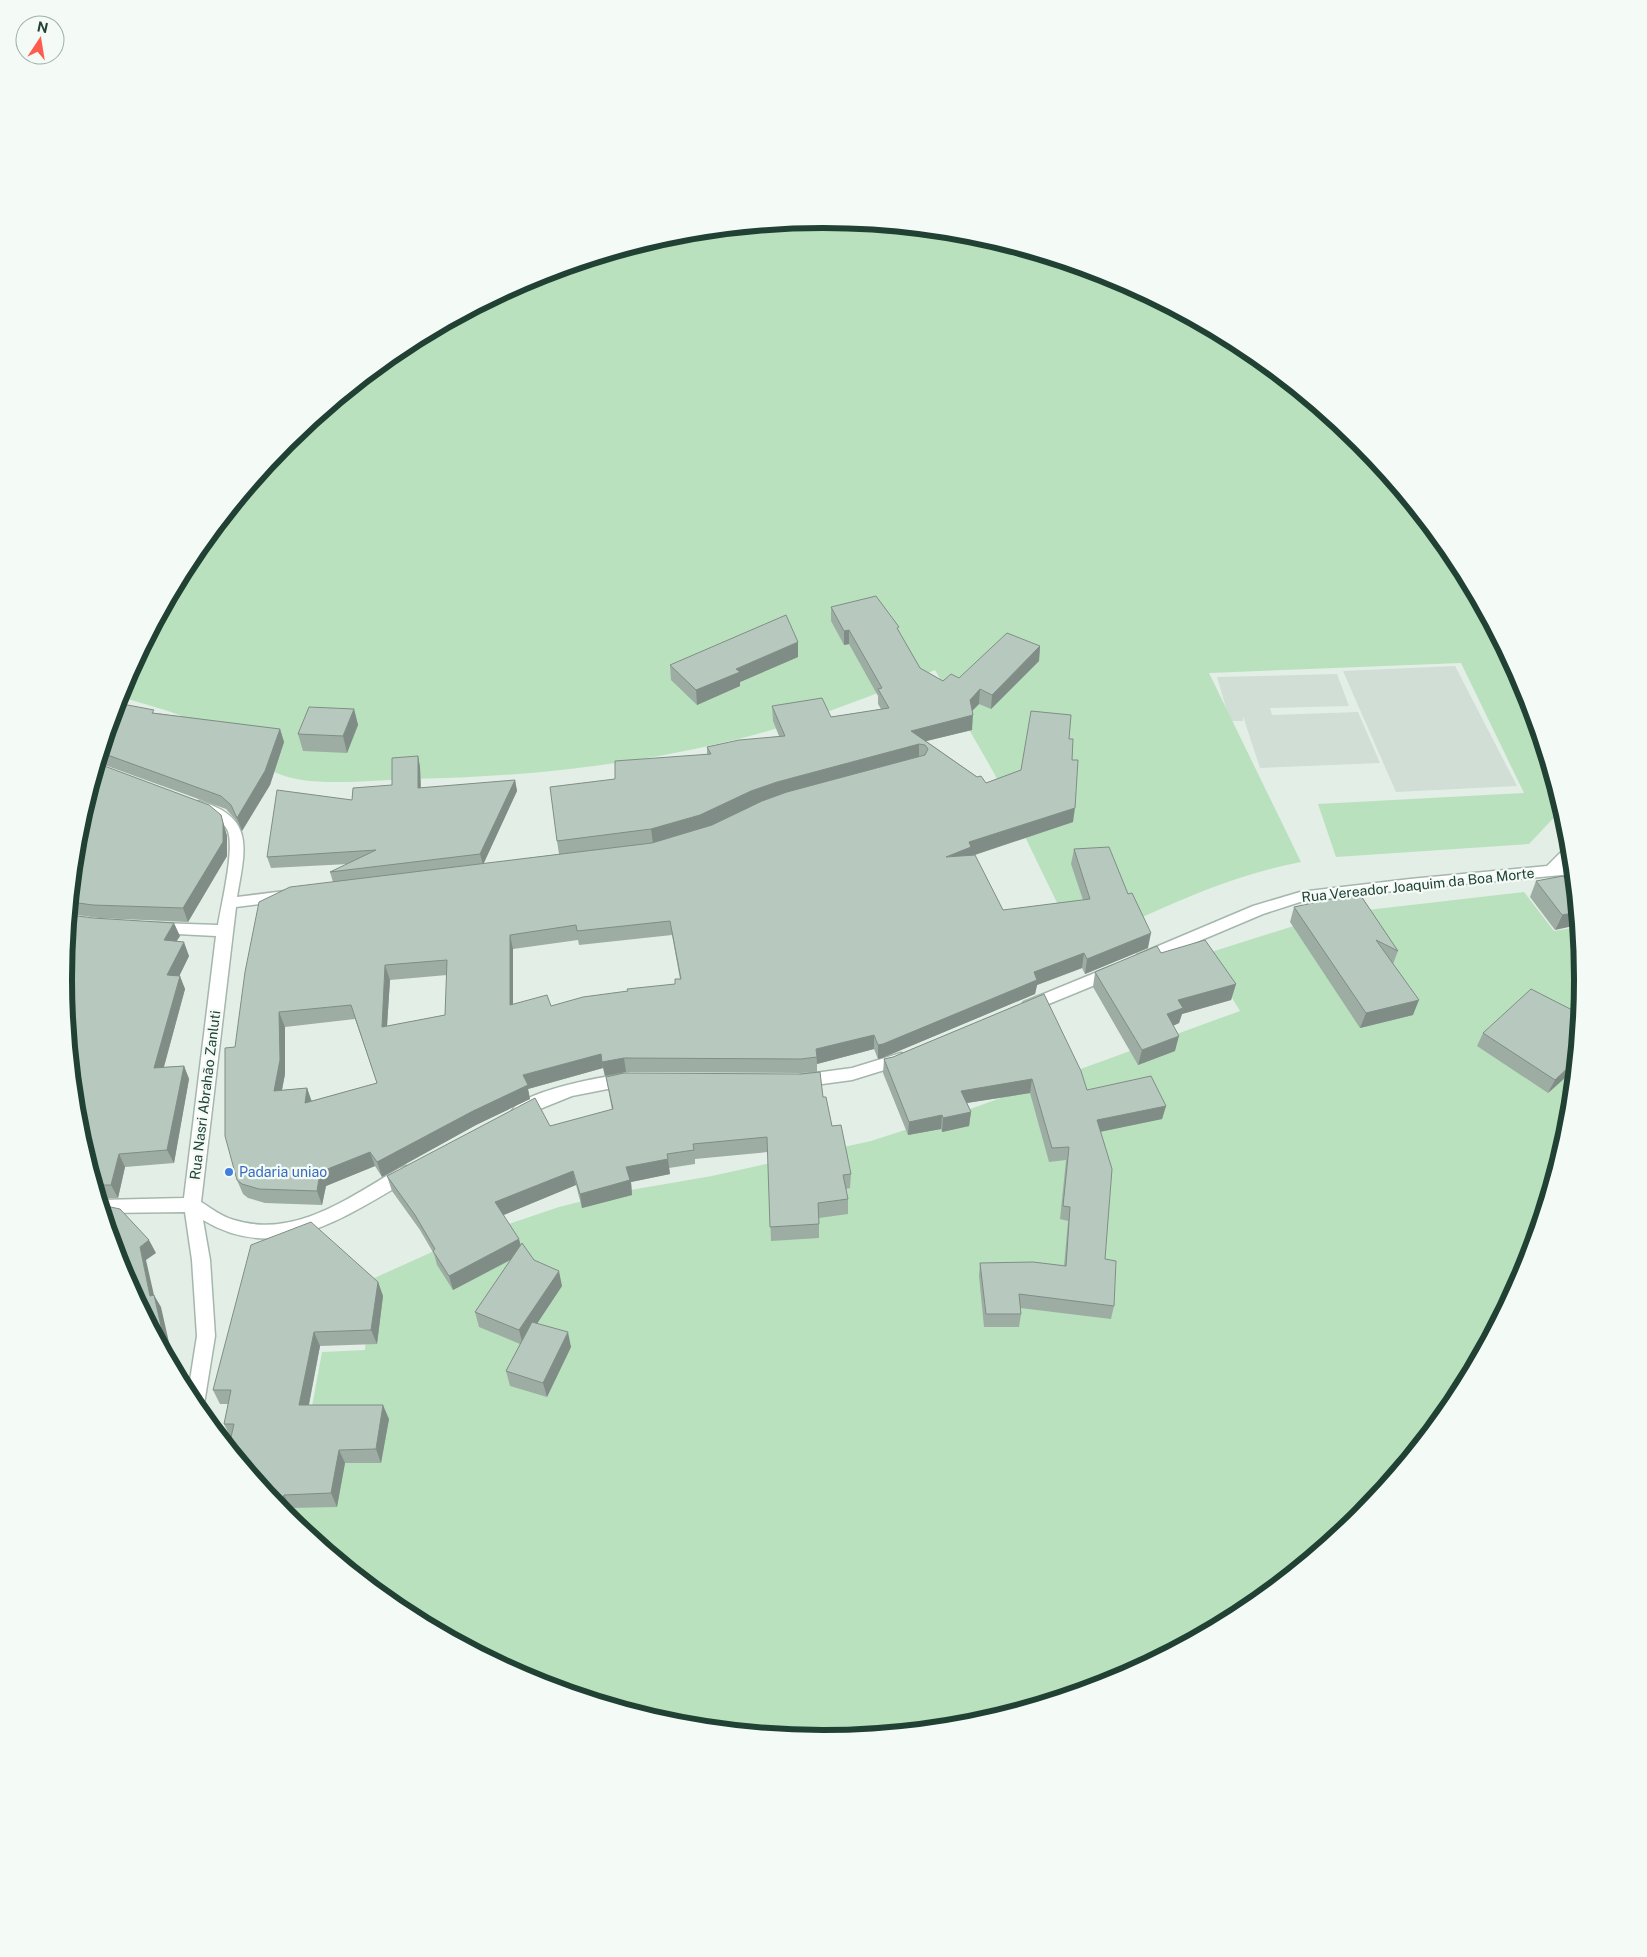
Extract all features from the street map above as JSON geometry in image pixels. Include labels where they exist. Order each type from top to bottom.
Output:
[{"type":"street","name":"Rua Nasri Abrahão Zanluti","points":[[195,804],[220,814],[230,822],[235,832],[236,849],[224,931],[192,1205],[201,1260],[206,1336],[197,1393]]},
{"type":"street","name":"Rua Vereador Joaquim da Boa Morte","points":[[1014,1012],[1277,903],[1326,894],[1551,871],[1564,857]]},
{"type":"street","points":[[1551,871],[1566,870]]},
{"type":"street","points":[[1551,871],[1564,886]]},
{"type":"street","points":[[229,903],[297,895]]},
{"type":"street","points":[[147,927],[224,931]]},
{"type":"street","points":[[783,1081],[823,1079],[854,1073],[886,1065],[914,1054]]},
{"type":"street","points":[[510,1116],[530,1105],[572,1090],[601,1083],[645,1079]]},
{"type":"street","points":[[108,1206],[192,1205],[233,1228],[260,1232],[285,1232],[316,1223],[417,1167]]},
{"type":"shaded area","points":[[1455,666],[1517,786],[1396,792],[1343,671]]},
{"type":"shaded area","points":[[1337,674],[1349,706],[1270,708],[1272,715],[1358,712],[1380,763],[1260,768],[1243,716],[1243,721],[1230,721],[1217,677]]},
{"type":"green space","points":[[774,229],[873,229],[922,234],[1018,253],[1065,267],[1111,285],[1156,305],[1199,328],[1241,354],[1319,414],[1355,447],[1388,483],[1448,561],[1474,603],[1497,646],[1535,737],[1556,815],[1529,844],[1336,857],[1318,804],[1524,793],[1461,663],[1209,673],[1301,862],[1242,877],[1214,887],[1078,946],[994,773],[935,670],[820,714],[750,736],[666,755],[624,762],[497,776],[351,782],[320,782],[292,778],[265,768],[204,728],[166,710],[127,698],[150,646],[173,603],[199,561],[259,483],[292,447],[366,383],[406,354],[448,328],[491,305],[582,267],[629,253],[725,234]]},
{"type":"green space","points":[[1524,892],[1554,931],[1573,928],[1573,1028],[1568,1077],[1560,1125],[1549,1173],[1535,1220],[1517,1266],[1497,1311],[1474,1354],[1448,1396],[1388,1474],[1355,1510],[1281,1574],[1241,1603],[1199,1629],[1156,1652],[1065,1690],[1018,1704],[970,1715],[922,1723],[824,1730],[774,1728],[725,1723],[629,1704],[582,1690],[491,1652],[448,1629],[406,1603],[366,1574],[293,1511],[322,1352],[365,1350],[370,1280],[452,1243],[559,1207],[619,1192],[712,1176],[871,1141],[973,1108],[1240,1011],[1205,954],[1300,924],[1350,912]]},
{"type":"building","points":[[876,596],[899,627],[897,628],[920,668],[943,681],[951,674],[959,678],[1007,633],[1040,646],[992,695],[980,689],[970,700],[973,715],[911,731],[977,777],[981,776],[986,783],[1021,770],[1031,711],[1071,715],[1069,739],[1073,739],[1072,760],[1078,760],[1075,808],[969,842],[971,847],[946,857],[975,855],[1003,910],[1090,899],[1074,849],[1109,847],[1128,894],[1132,893],[1151,933],[1087,959],[1084,953],[1034,972],[1037,980],[883,1044],[878,1045],[874,1035],[816,1049],[817,1057],[801,1059],[624,1058],[602,1062],[601,1054],[523,1075],[528,1085],[473,1111],[377,1162],[370,1152],[320,1172],[317,1191],[259,1189],[242,1184],[237,1180],[225,1136],[225,1048],[235,1047],[245,972],[259,902],[290,887],[652,843],[712,825],[762,801],[787,792],[925,755],[928,749],[925,745],[919,744],[777,782],[751,791],[700,815],[651,829],[557,841],[550,787],[615,779],[615,761],[711,754],[707,747],[739,740],[785,736],[772,706],[822,698],[831,717],[889,708],[878,689],[882,688],[849,630],[844,631],[831,607]],"holes":[[[670,921],[681,979],[675,979],[675,984],[627,989],[628,991],[583,997],[551,1006],[547,995],[510,1005],[510,935],[576,925],[577,931]],[[447,960],[445,1015],[382,1027],[385,965]],[[351,1005],[377,1083],[305,1103],[307,1088],[274,1091],[280,1060],[279,1012]]]},
{"type":"building","points":[[786,615],[798,642],[736,669],[740,672],[696,690],[670,665]]},
{"type":"building","points":[[125,704],[154,710],[152,713],[280,729],[265,771],[237,818],[231,805],[221,796],[107,755]]},
{"type":"building","points":[[309,707],[354,709],[343,736],[298,734]]},
{"type":"building","points":[[418,756],[418,788],[515,780],[480,854],[330,872],[376,850],[267,857],[277,790],[352,800],[353,788],[392,785],[392,758]]},
{"type":"building","points":[[103,766],[209,805],[221,815],[223,842],[183,908],[77,903],[87,832]]},
{"type":"building","points":[[1563,876],[1568,882],[1571,913],[1562,915],[1536,881]]},
{"type":"building","points":[[1359,893],[1398,951],[1376,940],[1419,1000],[1366,1013],[1294,907]]},
{"type":"building","points":[[75,916],[174,923],[164,940],[184,942],[167,975],[180,976],[154,1068],[184,1066],[167,1150],[119,1154],[111,1185],[102,1185],[98,1173],[79,1077],[74,1028],[72,978]]},
{"type":"building","points":[[1205,940],[1236,984],[1178,1000],[1183,1008],[1167,1014],[1179,1036],[1142,1050],[1095,972],[1157,946],[1161,953]]},
{"type":"building","points":[[1531,989],[1573,1011],[1569,1067],[1555,1080],[1483,1033]]},
{"type":"building","points":[[1044,994],[1081,1071],[1087,1090],[1151,1076],[1166,1106],[1097,1120],[1112,1169],[1105,1259],[1116,1261],[1114,1306],[1019,1294],[1021,1314],[986,1314],[980,1263],[1033,1262],[1066,1266],[1070,1207],[1063,1206],[1069,1147],[1052,1148],[1032,1079],[961,1091],[971,1112],[943,1118],[942,1115],[909,1122],[884,1059],[893,1057]]},
{"type":"building","points":[[820,1072],[823,1097],[826,1097],[832,1126],[841,1125],[851,1174],[843,1175],[848,1199],[818,1203],[819,1224],[770,1227],[767,1137],[693,1144],[694,1150],[667,1154],[668,1159],[626,1167],[630,1180],[580,1194],[573,1171],[495,1202],[519,1239],[449,1276],[433,1251],[435,1249],[415,1215],[387,1176],[535,1098],[550,1126],[613,1109],[606,1077],[624,1073],[801,1074]]},
{"type":"building","points":[[108,1206],[120,1209],[149,1240],[140,1247],[150,1296],[154,1295],[163,1336],[130,1266]]},
{"type":"building","points":[[311,1222],[378,1282],[371,1330],[314,1332],[299,1405],[383,1405],[376,1449],[339,1450],[331,1493],[284,1495],[282,1499],[231,1439],[234,1424],[224,1424],[231,1390],[213,1390],[251,1245]]},
{"type":"building","points":[[522,1243],[534,1260],[559,1271],[519,1330],[475,1312]]},
{"type":"building","points":[[532,1322],[568,1332],[543,1383],[506,1371]]},
{"type":"place","name":"Padaria uniao","points":[[229,1172]]}]
